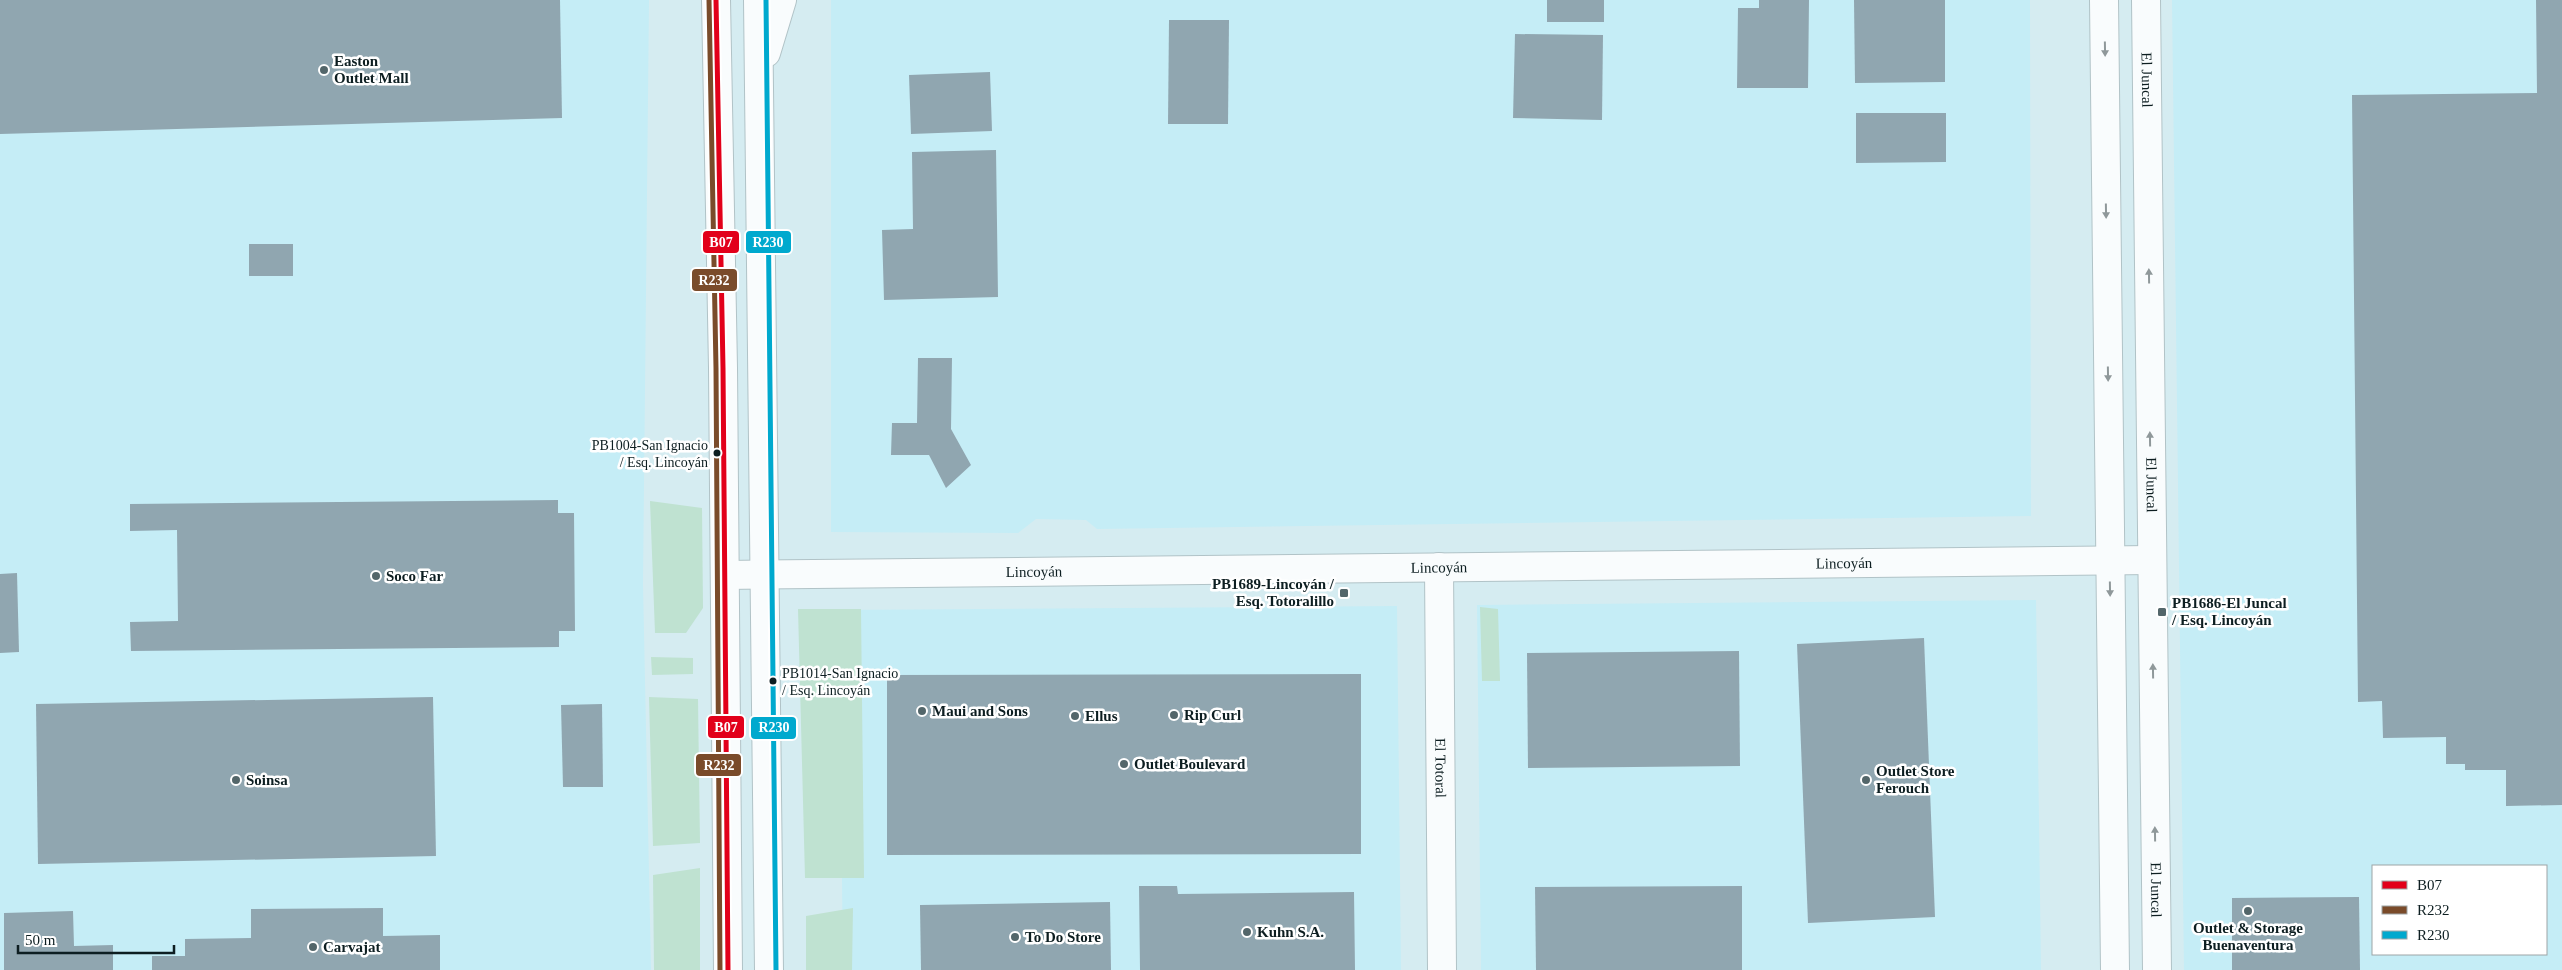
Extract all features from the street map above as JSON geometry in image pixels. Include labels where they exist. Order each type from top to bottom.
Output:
[{"type":"street","points":[[728,970],[725,575],[716,5],[739,0],[758,6],[769,970]]},
{"type":"street","points":[[759,73],[782,0]]},
{"type":"street","points":[[2104,0],[2115,970]]},
{"type":"street","name":"El Juncal","points":[[2146,0],[2157,970]]},
{"type":"street","name":"Lincoyán","points":[[725,575],[2152,560]]},
{"type":"street","name":"El Totoral","points":[[1439,567],[1442,970]]},
{"type":"street","points":[[726,729],[742,722],[756,724],[766,731]]},
{"type":"shaded area","points":[[0,0],[649,0],[643,584],[651,970],[0,970]]},
{"type":"shaded area","points":[[831,0],[2030,0],[2031,516],[1097,529],[1086,520],[1036,519],[1018,533],[831,532]]},
{"type":"shaded area","points":[[2172,0],[2562,0],[2562,970],[2184,970]]},
{"type":"shaded area","points":[[2036,600],[2041,970],[1481,970],[1477,605]]},
{"type":"shaded area","points":[[1397,606],[1401,970],[843,970],[839,610]]},
{"type":"green space","points":[[650,501],[702,508],[703,608],[686,633],[655,633]]},
{"type":"green space","points":[[1480,607],[1498,609],[1500,681],[1482,681]]},
{"type":"green space","points":[[798,609],[861,609],[864,878],[805,878]]},
{"type":"green space","points":[[651,657],[693,658],[693,674],[652,675]]},
{"type":"green space","points":[[649,697],[698,699],[700,843],[653,846]]},
{"type":"green space","points":[[700,868],[700,970],[654,970],[653,875]]},
{"type":"green space","points":[[853,908],[852,970],[806,970],[806,916]]},
{"type":"building","name":"Easton Outlet Mall","points":[[0,0],[560,0],[562,118],[0,134]]},
{"type":"building","points":[[1547,0],[1604,0],[1604,22],[1547,22]]},
{"type":"building","points":[[1759,0],[1809,0],[1808,88],[1737,88],[1738,8],[1759,8]]},
{"type":"building","points":[[1854,0],[1945,0],[1945,82],[1855,83]]},
{"type":"building","points":[[2536,0],[2562,0],[2562,805],[2506,806],[2506,770],[2465,770],[2465,764],[2446,764],[2446,737],[2383,738],[2382,701],[2358,702],[2352,95],[2537,93]]},
{"type":"building","points":[[1169,20],[1229,20],[1228,124],[1168,124]]},
{"type":"building","points":[[1515,34],[1603,35],[1602,120],[1513,118]]},
{"type":"building","points":[[990,72],[992,131],[911,134],[909,75]]},
{"type":"building","points":[[1856,113],[1946,113],[1946,162],[1856,163]]},
{"type":"building","points":[[996,150],[998,297],[884,300],[882,230],[913,229],[912,152]]},
{"type":"building","points":[[249,244],[293,244],[293,276],[249,276]]},
{"type":"building","points":[[918,358],[952,358],[951,429],[971,465],[946,488],[929,455],[891,455],[892,423],[917,423]]},
{"type":"building","name":"Soco Far","points":[[558,500],[558,513],[574,513],[575,631],[559,631],[559,647],[131,651],[130,622],[178,621],[177,530],[130,531],[130,504]]},
{"type":"building","points":[[17,573],[19,652],[0,653],[0,574]]},
{"type":"building","name":"Outlet Store Ferouch","points":[[1924,638],[1935,917],[1808,923],[1797,644]]},
{"type":"building","points":[[1739,651],[1740,766],[1528,768],[1527,653]]},
{"type":"building","name":"Outlet Boulevard","points":[[1361,674],[1361,854],[887,855],[887,675]]},
{"type":"building","name":"Soinsa","points":[[433,697],[436,856],[38,864],[36,704]]},
{"type":"building","points":[[602,704],[603,787],[563,787],[561,705]]},
{"type":"building","name":"Kuhn S.A.","points":[[1139,886],[1177,886],[1178,894],[1354,892],[1355,970],[1140,970]]},
{"type":"building","points":[[1742,886],[1742,970],[1536,970],[1535,887]]},
{"type":"building","points":[[2359,897],[2360,970],[2232,970],[2232,898]]},
{"type":"building","name":"To Do Store","points":[[1110,902],[1111,970],[921,970],[920,905]]},
{"type":"building","name":"Carvajat","points":[[383,908],[383,936],[440,935],[440,970],[152,970],[152,956],[185,956],[185,939],[251,938],[251,909]]},
{"type":"building","points":[[73,911],[74,946],[113,945],[113,970],[4,970],[4,913]]},
{"type":"transit line","name":"R232","points":[[709,0],[716,368],[720,970]]},
{"type":"transit line","name":"B07","points":[[716,0],[723,368],[728,970]]},
{"type":"transit line","name":"R230","points":[[766,0],[776,970]]},
{"type":"place","name":"Easton Outlet Mall","points":[[324,70]]},
{"type":"place","name":"PB1004-San Ignacio / Esq. Lincoyán","points":[[717,453]]},
{"type":"place","name":"Soco Far","points":[[376,576]]},
{"type":"place","name":"PB1689-Lincoyán / Esq. Totoralillo","points":[[1344,593]]},
{"type":"place","name":"PB1686-El Juncal / Esq. Lincoyán","points":[[2162,612]]},
{"type":"place","name":"PB1014-San Ignacio / Esq. Lincoyán","points":[[773,681]]},
{"type":"place","name":"Maui and Sons","points":[[922,711]]},
{"type":"place","name":"Rip Curl","points":[[1174,715]]},
{"type":"place","name":"Ellus","points":[[1075,716]]},
{"type":"place","name":"Outlet Boulevard","points":[[1124,764]]},
{"type":"place","name":"Soinsa","points":[[236,780]]},
{"type":"place","name":"Outlet Store Ferouch","points":[[1866,780]]},
{"type":"place","name":"Outlet & Storage Buenaventura","points":[[2248,911]]},
{"type":"place","name":"Kuhn S.A.","points":[[1247,932]]},
{"type":"place","name":"To Do Store","points":[[1015,937]]},
{"type":"place","name":"Carvajat","points":[[313,947]]}]
